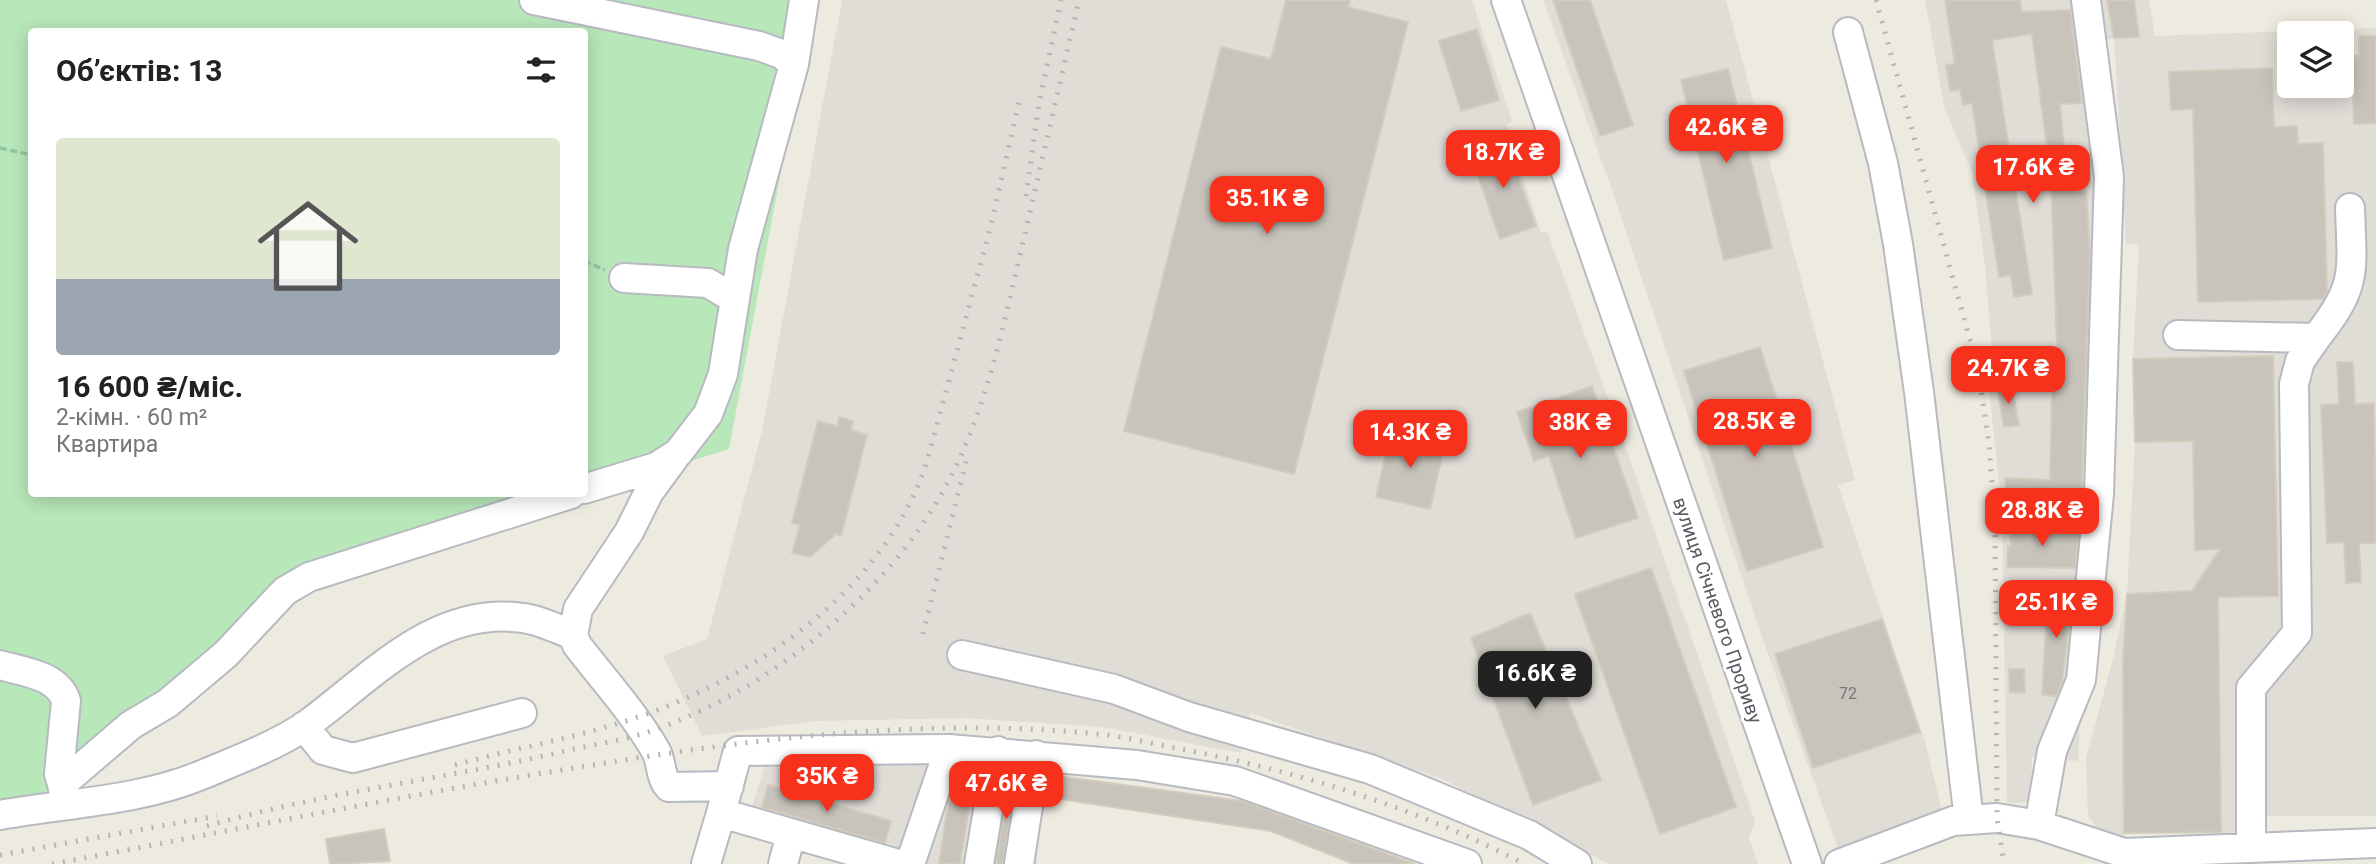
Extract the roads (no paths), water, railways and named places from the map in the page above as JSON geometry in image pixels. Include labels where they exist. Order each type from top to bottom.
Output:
[{"type":"street","points":[[534,0],[759,46],[794,64]]},
{"type":"street","points":[[729,786],[668,787],[651,744],[576,645],[573,635],[578,609],[629,532],[649,492],[708,414],[723,374],[733,298],[743,249],[794,64],[804,0]]},
{"type":"street","name":"вулиця Січневого Прориву","points":[[1506,0],[1807,864]]},
{"type":"street","points":[[2039,825],[2052,751],[2081,680],[2099,494],[2109,177],[2086,0]]},
{"type":"street","points":[[1848,32],[1883,163],[1898,244],[1920,404],[1969,820]]},
{"type":"street","points":[[2251,847],[2251,688],[2297,633],[2294,384],[2300,361],[2340,307],[2349,287],[2350,208]]},
{"type":"street","points":[[624,278],[708,283],[733,298]]},
{"type":"street","points":[[2178,335],[2316,338]]},
{"type":"street","points":[[588,488],[656,467],[678,453]]},
{"type":"street","points":[[64,794],[131,725],[168,703],[226,654],[285,591],[309,577],[562,497]]},
{"type":"street","points":[[0,815],[64,794],[149,791],[200,775],[304,726],[361,679],[422,638],[465,623],[496,617],[525,618],[573,635]]},
{"type":"street","points":[[962,655],[1115,689],[1189,717],[1370,769],[1529,835],[1577,864]]},
{"type":"street","points":[[0,665],[53,682],[62,690],[66,701],[59,774],[64,794]]},
{"type":"street","points":[[304,726],[323,750],[353,758],[522,713]]},
{"type":"street","points":[[910,864],[950,749]]},
{"type":"street","points":[[706,864],[738,751],[950,749],[1137,765],[1235,781],[1467,864]]},
{"type":"street","points":[[979,864],[998,751]]},
{"type":"street","points":[[1019,864],[1036,755]]},
{"type":"street","points":[[721,813],[791,834],[832,855],[898,864]]},
{"type":"street","points":[[1839,864],[1953,821],[1997,818],[2039,825],[2123,853],[2376,843]]},
{"type":"street","points":[[783,864],[791,834]]},
{"type":"railway","points":[[1026,196],[1039,103],[1061,0]]},
{"type":"railway","points":[[207,826],[296,804],[520,761],[645,733],[690,716],[777,667],[857,602],[891,565],[922,525],[961,456],[983,399],[1000,340],[1079,0]]},
{"type":"railway","points":[[1876,0],[1978,369],[1989,444],[1995,526],[1997,818],[2004,864]]},
{"type":"railway","points":[[455,765],[618,723],[686,698],[731,676],[775,649],[815,619],[852,584],[884,546],[909,504],[928,458],[990,229],[1020,98]]},
{"type":"railway","points":[[923,634],[968,454]]},
{"type":"railway","points":[[52,864],[453,788],[651,756],[846,733],[977,728],[1116,736],[1226,758],[1314,781],[1400,809],[1524,864]]},
{"type":"railway","points":[[0,855],[217,816]]}]
